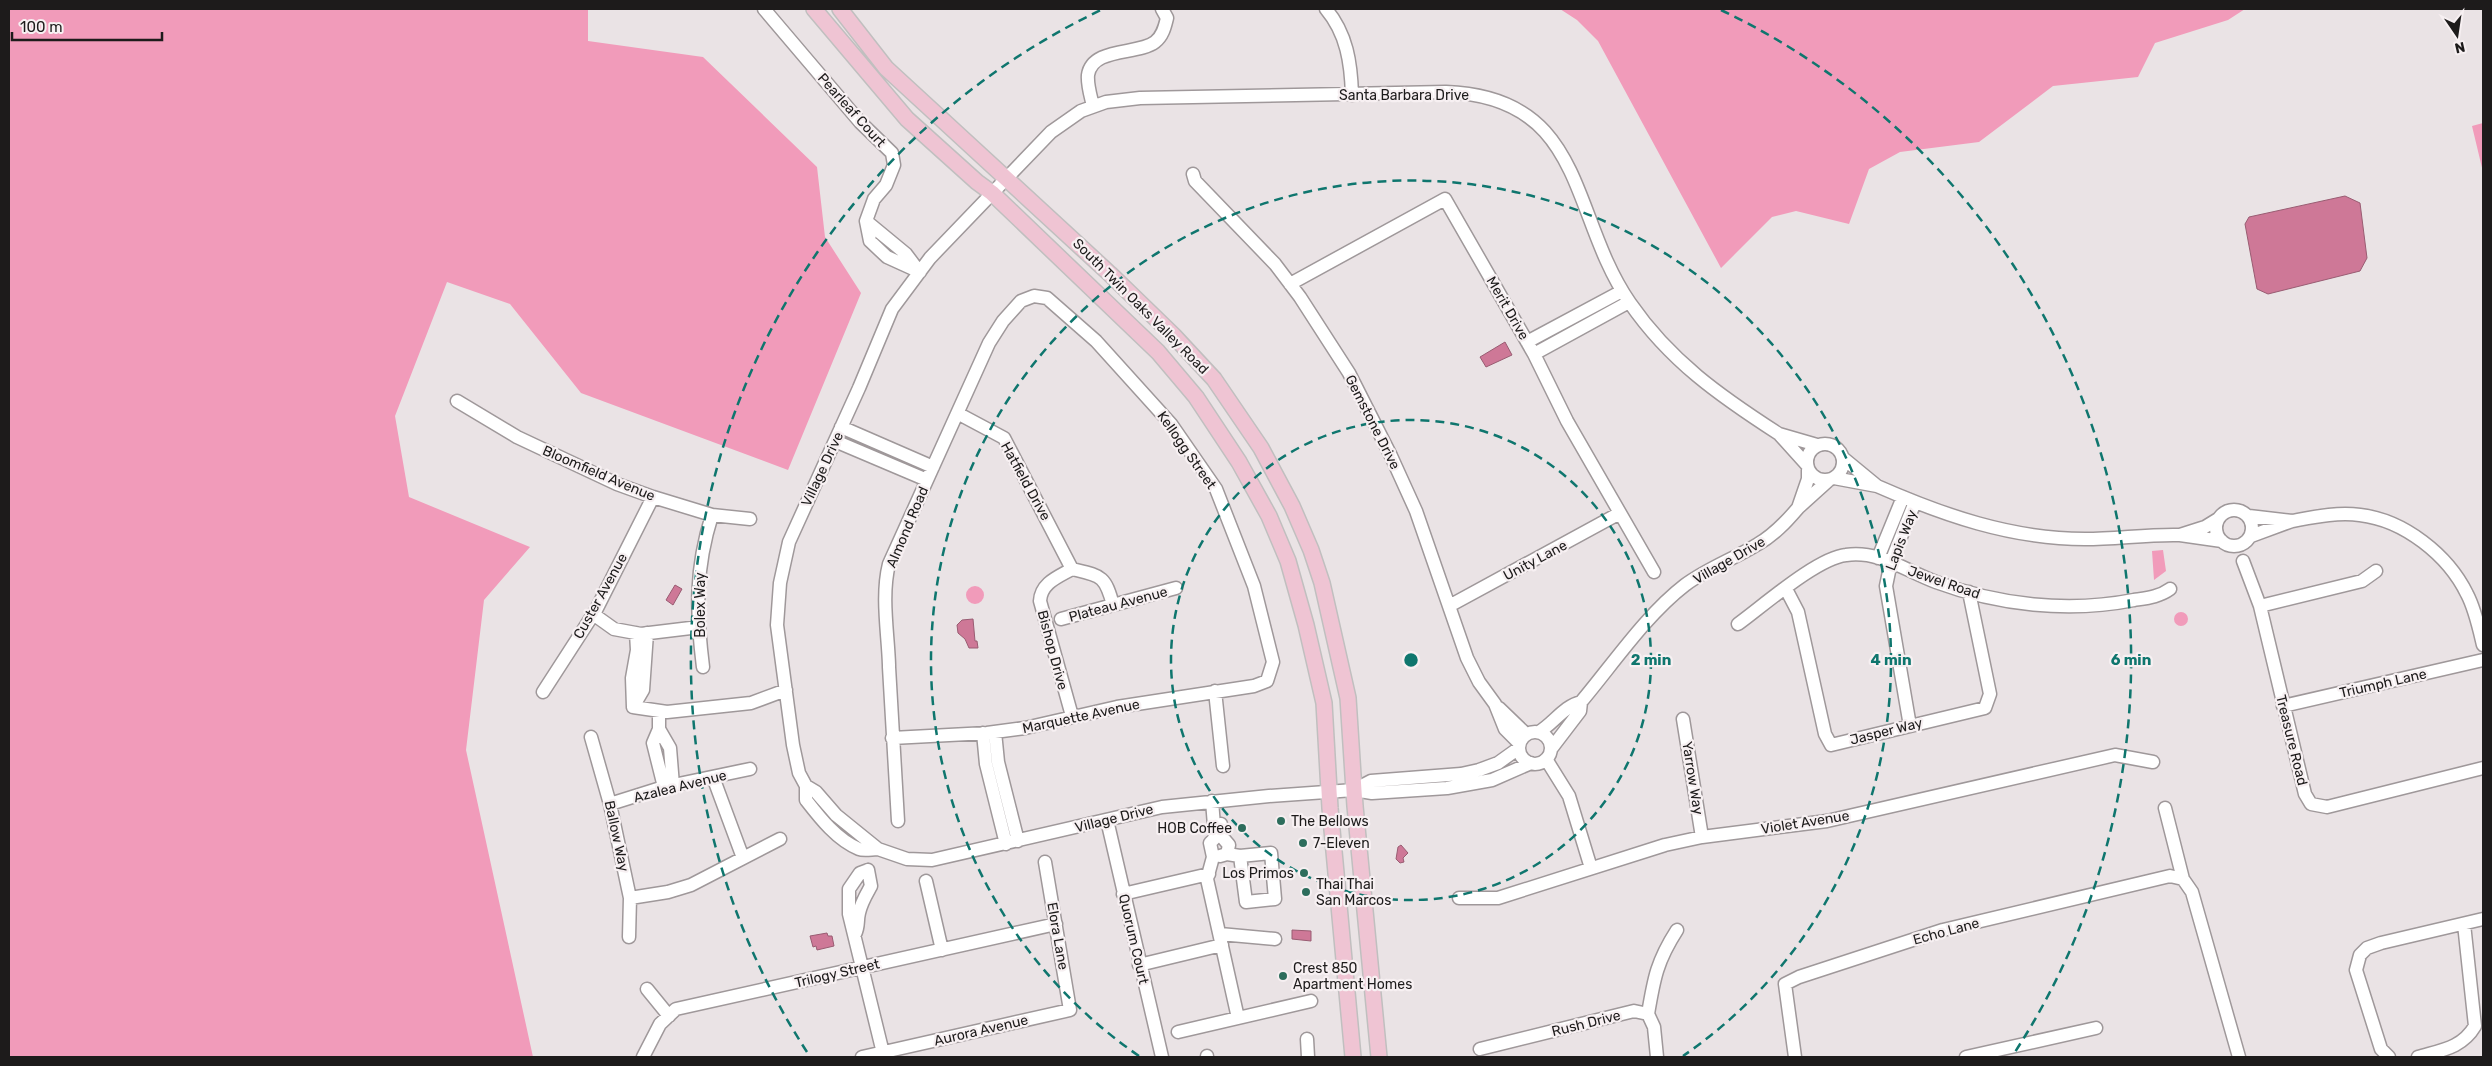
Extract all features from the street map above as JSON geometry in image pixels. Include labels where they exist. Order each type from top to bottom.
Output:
[{"type":"main road","name":"South Twin Oaks Valley Road","points":[[814,9],[907,119],[976,182],[992,193],[1158,352],[1196,397],[1239,462],[1268,516],[1288,561],[1298,594],[1324,703],[1329,793],[1353,1057]]},
{"type":"main road","name":"South Twin Oaks Valley Road","points":[[840,9],[886,68],[1007,178],[1174,336],[1214,379],[1261,448],[1292,506],[1311,550],[1322,583],[1348,698],[1354,790],[1379,1057]]},
{"type":"street","name":"Pearleaf Court","points":[[764,9],[860,122],[892,152],[894,165],[886,185],[874,199],[866,221],[870,241],[883,244],[906,254],[920,272]]},
{"type":"street","points":[[1093,106],[1088,75],[1092,66],[1103,57],[1155,42],[1164,31],[1167,18],[1162,9]]},
{"type":"street","points":[[1326,9],[1339,26],[1347,46],[1352,95]]},
{"type":"street","name":"Santa Barbara Drive","points":[[992,193],[1051,132],[1081,111],[1122,99],[1464,92],[1500,101],[1521,112],[1543,129],[1562,152],[1575,177],[1601,248],[1622,291],[1665,346],[1692,374],[1779,434],[1808,468]]},
{"type":"street","name":"Gemstone Drive","points":[[1193,174],[1195,182],[1275,264],[1349,373],[1391,456],[1416,511],[1467,658],[1479,682],[1495,704],[1526,739]]},
{"type":"street","name":"Village Drive","points":[[992,193],[930,258],[892,309],[789,542],[780,583],[777,624],[793,745],[799,773],[806,786],[806,800],[825,824],[860,850],[878,849],[907,859],[932,860],[1162,807],[1217,800],[1354,790],[1372,793],[1470,785],[1507,775],[1531,763],[1537,763],[1548,754],[1580,711],[1581,702],[1656,613],[1685,586],[1705,572],[1759,544],[1779,529],[1798,508],[1832,479]]},
{"type":"street","name":"Merit Drive","points":[[1290,284],[1445,199],[1528,342],[1567,421],[1654,572]]},
{"type":"street","points":[[1528,342],[1622,291]]},
{"type":"street","name":"Almond Road","points":[[898,821],[892,738],[885,580],[893,554],[989,343],[1003,321],[1021,300],[1034,296]]},
{"type":"street","name":"Kellogg Street","points":[[1034,296],[1047,298],[1096,341],[1171,424],[1216,489],[1254,586],[1274,662],[1267,680]]},
{"type":"street","points":[[1534,354],[1629,302]]},
{"type":"street","points":[[1553,328],[1560,341]]},
{"type":"street","name":"Bloomfield Avenue","points":[[458,402],[517,437],[653,498],[712,515],[750,519]]},
{"type":"street","name":"Hatfield Drive","points":[[958,414],[1004,438],[1072,569]]},
{"type":"street","points":[[841,427],[933,467]]},
{"type":"street","name":"Santa Barbara Drive","points":[[1779,434],[1817,445]]},
{"type":"street","points":[[835,441],[927,480]]},
{"type":"street","points":[[1877,486],[1843,458],[1834,446],[1828,444],[1817,445],[1809,453],[1808,468],[1820,480],[1832,479],[1877,486],[1962,520],[2027,535],[2085,539],[2180,535],[2213,538],[2239,545],[2250,537],[2292,521],[2342,514],[2360,515],[2392,524],[2422,541],[2459,579],[2468,596],[2483,645]]},
{"type":"street","points":[[1832,479],[1842,470],[1843,458]]},
{"type":"street","name":"Village Drive","points":[[1798,508],[1808,480],[1808,468]]},
{"type":"street","name":"Lapis Way","points":[[1878,558],[1903,497]]},
{"type":"street","name":"Custer Avenue","points":[[543,692],[593,614],[653,498]]},
{"type":"street","name":"Lapis Way","points":[[1910,726],[1886,592],[1886,578],[1915,502]]},
{"type":"street","points":[[2180,535],[2205,527],[2218,519],[2222,514],[2232,510],[2239,510],[2249,516],[2292,521]]},
{"type":"street","name":"Unity Lane","points":[[1449,606],[1620,513]]},
{"type":"street","name":"Bolex Way","points":[[703,667],[699,627],[698,580],[703,544],[712,515]]},
{"type":"street","points":[[2244,561],[2253,528],[2249,516]]},
{"type":"street","points":[[2218,519],[2216,531],[2226,543]]},
{"type":"street","points":[[1887,536],[1900,540]]},
{"type":"street","name":"Treasure Road","points":[[2226,543],[2238,559],[2244,561],[2260,606],[2305,794],[2311,804],[2319,807],[2483,768]]},
{"type":"street","name":"Jewel Road","points":[[1738,624],[1821,564],[1844,555],[1861,554],[1878,558],[1936,582],[1994,599],[2050,607],[2120,603],[2162,595],[2170,589]]},
{"type":"street","points":[[1072,569],[1102,578],[1108,585],[1113,605]]},
{"type":"street","name":"Bishop Drive","points":[[1072,569],[1050,582],[1041,592],[1040,601],[1072,716]]},
{"type":"street","points":[[2260,606],[2362,581],[2376,571]]},
{"type":"street","name":"Plateau Avenue","points":[[1061,619],[1176,588]]},
{"type":"street","name":"Jasper Way","points":[[1786,589],[1798,612],[1825,734],[1831,745],[1985,708],[1990,694],[1969,592]]},
{"type":"street","points":[[593,614],[614,629],[641,633],[699,627]]},
{"type":"street","points":[[641,633],[641,664],[632,678],[633,707],[667,712],[751,703],[786,690]]},
{"type":"street","name":"Triumph Lane","points":[[2283,706],[2483,660]]},
{"type":"street","name":"Marquette Avenue","points":[[892,738],[1025,728],[1072,716],[1254,686],[1267,680]]},
{"type":"street","points":[[1215,691],[1223,766]]},
{"type":"street","name":"Village Drive","points":[[1354,790],[1371,781],[1461,774],[1498,764],[1526,739],[1556,720],[1572,704],[1581,702]]},
{"type":"street","points":[[659,711],[659,729],[653,743],[657,761],[669,786]]},
{"type":"street","name":"Yarrow Way","points":[[1684,719],[1702,837]]},
{"type":"street","points":[[659,729],[670,748],[669,786]]},
{"type":"street","points":[[989,732],[986,764],[1012,842]]},
{"type":"street","name":"Ballow Way","points":[[591,737],[610,804],[630,898],[629,937]]},
{"type":"street","points":[[1531,763],[1524,759],[1526,739],[1549,740],[1548,754],[1570,796],[1591,868]]},
{"type":"street","name":"Violet Avenue","points":[[1459,898],[1498,898],[1665,845],[1702,837],[1827,821],[2115,755],[2153,762]]},
{"type":"street","points":[[657,761],[670,759]]},
{"type":"street","name":"Azalea Avenue","points":[[610,804],[669,786],[750,770]]},
{"type":"street","points":[[713,777],[743,858]]},
{"type":"street","points":[[1217,800],[1221,834],[1229,845],[1227,854]]},
{"type":"street","points":[[1217,800],[1215,838],[1210,843],[1213,857],[1207,879],[1238,1018]]},
{"type":"street","points":[[2165,808],[2183,879],[2192,892],[2238,1057]]},
{"type":"street","name":"Quorum Court","points":[[1107,820],[1139,965],[1162,1057]]},
{"type":"street","points":[[630,898],[668,892],[691,885],[780,839]]},
{"type":"street","points":[[855,934],[863,899],[871,886],[868,870],[878,849]]},
{"type":"street","points":[[1213,857],[1227,854],[1240,856]]},
{"type":"street","name":"Elora Lane","points":[[1045,862],[1070,1010]]},
{"type":"street","points":[[868,870],[860,873],[849,889],[849,923],[855,934],[883,1053]]},
{"type":"street","points":[[1123,894],[1208,874]]},
{"type":"street","name":"Echo Lane","points":[[1795,1057],[1785,984],[1799,977],[1943,930],[2170,876],[2183,879]]},
{"type":"street","points":[[926,881],[942,950]]},
{"type":"street","points":[[849,897],[863,899]]},
{"type":"street","points":[[2388,1057],[2382,1049],[2356,970],[2360,955],[2367,948],[2381,943],[2483,919]]},
{"type":"street","name":"Trilogy Street","points":[[643,1057],[660,1024],[676,1009],[1056,924]]},
{"type":"street","points":[[2418,1057],[2460,1044],[2468,1039],[2475,1026],[2464,924]]},
{"type":"street","points":[[1657,1057],[1654,1027],[1648,1014],[1661,954],[1677,930]]},
{"type":"street","points":[[1139,965],[1221,940],[1275,939]]},
{"type":"street","points":[[647,989],[669,1016]]},
{"type":"street","points":[[1178,1032],[1311,1001]]},
{"type":"street","name":"Aurora Avenue","points":[[862,1057],[1070,1010]]},
{"type":"street","name":"Rush Drive","points":[[1480,1049],[1634,1011],[1648,1014]]},
{"type":"street","points":[[1966,1057],[2096,1028]]},
{"type":"street","points":[[1306,1040],[1308,1057]]},
{"type":"shaded area","points":[[9,9],[588,9],[588,41],[703,57],[817,167],[825,237],[861,293],[788,470],[581,393],[510,304],[447,282],[395,416],[409,497],[530,547],[484,600],[466,750],[533,1057],[9,1057]]},
{"type":"shaded area","points":[[1560,9],[2245,9],[2228,20],[2155,43],[2138,77],[2053,86],[1979,142],[1900,152],[1869,169],[1849,224],[1796,211],[1772,217],[1721,268],[1598,41],[1577,20]]},
{"type":"shaded area","points":[[2483,123],[2483,172],[2472,126]]},
{"type":"shaded area","points":[[2345,196],[2360,203],[2367,258],[2360,271],[2268,294],[2257,289],[2245,224],[2249,217]]},
{"type":"shaded area","points":[[1505,342],[1512,355],[1486,367],[1480,357]]},
{"type":"shaded area","points":[[2163,550],[2166,571],[2154,580],[2152,551]]},
{"type":"shaded area","points":[[675,585],[682,589],[673,605],[666,600]]},
{"type":"shaded area","points":[[975,586],[981,589],[984,595],[981,601],[975,604],[969,601],[966,595],[969,589]]},
{"type":"shaded area","points":[[2178,612],[2184,612],[2188,619],[2184,626],[2178,626],[2174,622],[2174,616]]},
{"type":"shaded area","points":[[973,619],[975,641],[977,641],[978,648],[969,648],[965,639],[958,633],[957,625],[962,620]]},
{"type":"shaded area","points":[[1401,845],[1408,853],[1403,858],[1404,862],[1400,863],[1396,859],[1398,847]]},
{"type":"shaded area","points":[[1292,930],[1311,931],[1311,941],[1292,939]]},
{"type":"shaded area","points":[[827,933],[828,936],[832,936],[834,946],[817,950],[816,946],[813,947],[810,936]]},
{"type":"place","name":"The Bellows","points":[[1281,821]]},
{"type":"place","name":"HOB Coffee","points":[[1242,828]]},
{"type":"place","name":"7-Eleven","points":[[1303,843]]},
{"type":"place","name":"Los Primos","points":[[1304,873]]},
{"type":"place","name":"Thai Thai San Marcos","points":[[1306,892]]},
{"type":"place","name":"Crest 850 Apartment Homes","points":[[1283,976]]}]
